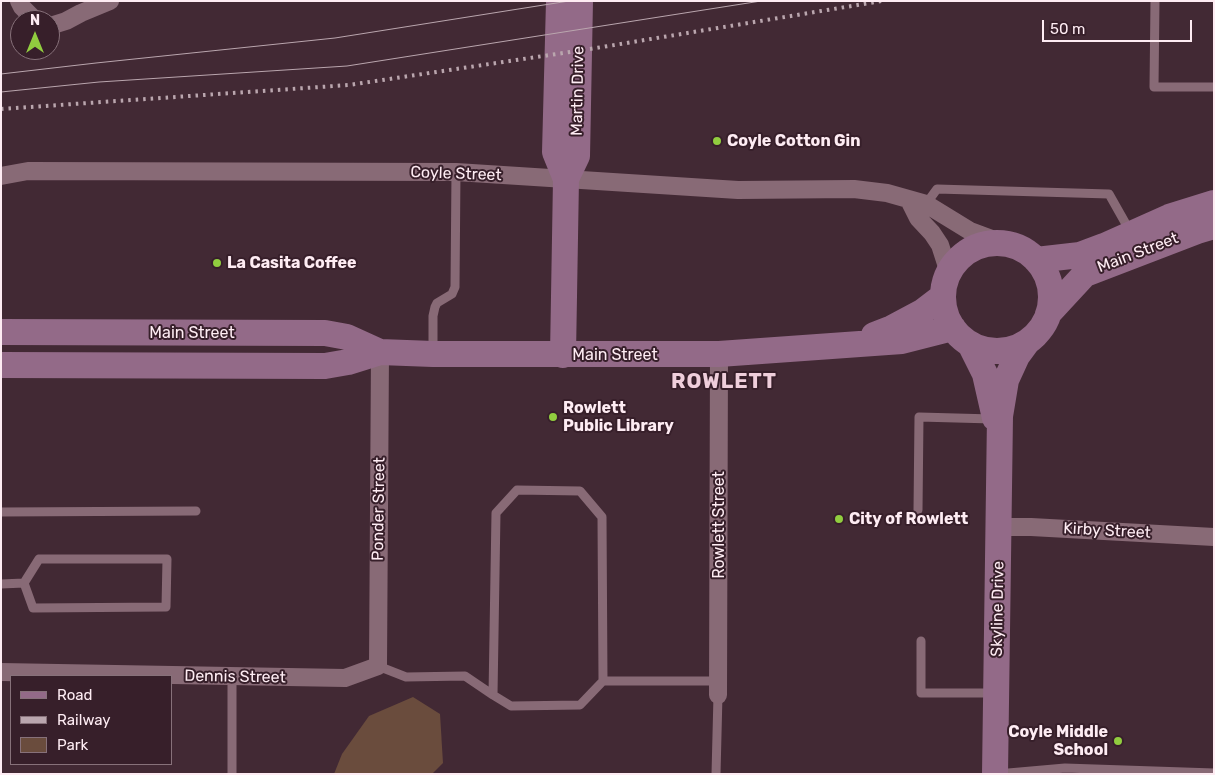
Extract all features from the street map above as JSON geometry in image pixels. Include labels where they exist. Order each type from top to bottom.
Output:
[{"type":"street","points":[[60,23],[110,1]]},
{"type":"street","name":"Martin Drive","points":[[559,1],[555,152],[566,179],[563,355]]},
{"type":"street","name":"Martin Drive","points":[[566,179],[577,156],[580,1]]},
{"type":"street","name":"Coyle Street","points":[[1,176],[28,171],[456,172],[738,190],[854,190],[887,193],[926,204],[970,231],[1005,244]]},
{"type":"street","points":[[909,200],[918,218],[940,245],[946,284],[945,312],[961,336]]},
{"type":"street","name":"Main Street","points":[[1036,260],[1080,255],[1169,217],[1214,203]]},
{"type":"street","name":"Main Street","points":[[1,365],[325,366],[348,362],[380,352],[563,355],[720,354],[961,336],[984,350],[1000,351],[1015,348],[1038,333],[1048,314],[1085,274],[1198,230],[1214,226]]},
{"type":"street","name":"Main Street","points":[[850,344],[892,328],[922,312],[946,284],[959,259],[972,249],[989,244],[1005,244],[1027,252],[1036,260],[1047,276],[1051,296],[1048,314]]},
{"type":"street","name":"Main Street","points":[[1,332],[325,333],[347,337],[380,352]]},
{"type":"street","name":"Skyline Drive","points":[[961,336],[985,374],[996,420],[999,445]]},
{"type":"street","name":"Skyline Drive","points":[[995,774],[1000,416],[1006,380],[1017,356],[1028,341]]},
{"type":"street","name":"Ponder Street","points":[[378,666],[380,352]]},
{"type":"street","name":"Rowlett Street","points":[[718,688],[720,354]]},
{"type":"street","name":"Kirby Street","points":[[999,528],[1214,537]]},
{"type":"street","name":"Dennis Street","points":[[172,676],[345,678],[378,666]]},
{"type":"street","name":"Dennis Street","points":[[1,672],[140,675]]},
{"type":"lane","points":[[1156,1],[1154,87],[1214,87]]},
{"type":"lane","points":[[433,354],[433,316],[435,307],[452,294],[455,287],[456,172]]},
{"type":"lane","points":[[926,204],[937,190],[1109,194],[1131,234]]},
{"type":"lane","points":[[918,510],[919,417],[996,420]]},
{"type":"lane","points":[[378,666],[406,677],[465,676],[493,696],[511,706],[580,705],[603,681],[602,517],[580,491],[517,490],[496,513],[493,696]]},
{"type":"lane","points":[[1,512],[196,511]]},
{"type":"lane","points":[[39,559],[167,559],[166,607],[33,608],[24,583],[39,559]]},
{"type":"lane","points":[[1,584],[24,583]]},
{"type":"lane","points":[[921,641],[921,692],[997,692]]},
{"type":"lane","points":[[232,677],[232,774]]},
{"type":"lane","points":[[603,681],[718,688],[716,774]]},
{"type":"lane","points":[[995,774],[1065,768],[1214,773]]},
{"type":"green space","points":[[413,697],[440,714],[443,763],[432,774],[334,774],[342,754],[369,716]]},
{"type":"tram line","points":[[1,74],[335,38],[569,1]]},
{"type":"tram line","points":[[1,92],[99,82],[347,66],[761,1]]},
{"type":"railway","points":[[1,109],[349,85],[590,49],[882,1]]},
{"type":"place","name":"Coyle Cotton Gin","points":[[717,141]]},
{"type":"place","name":"La Casita Coffee","points":[[217,263]]},
{"type":"place","name":"Rowlett Public Library","points":[[553,417]]},
{"type":"place","name":"City of Rowlett","points":[[839,519]]},
{"type":"place","name":"Coyle Middle School","points":[[1118,741]]},
{"type":"district","name":"ROWLETT","points":[[724,382]]}]
